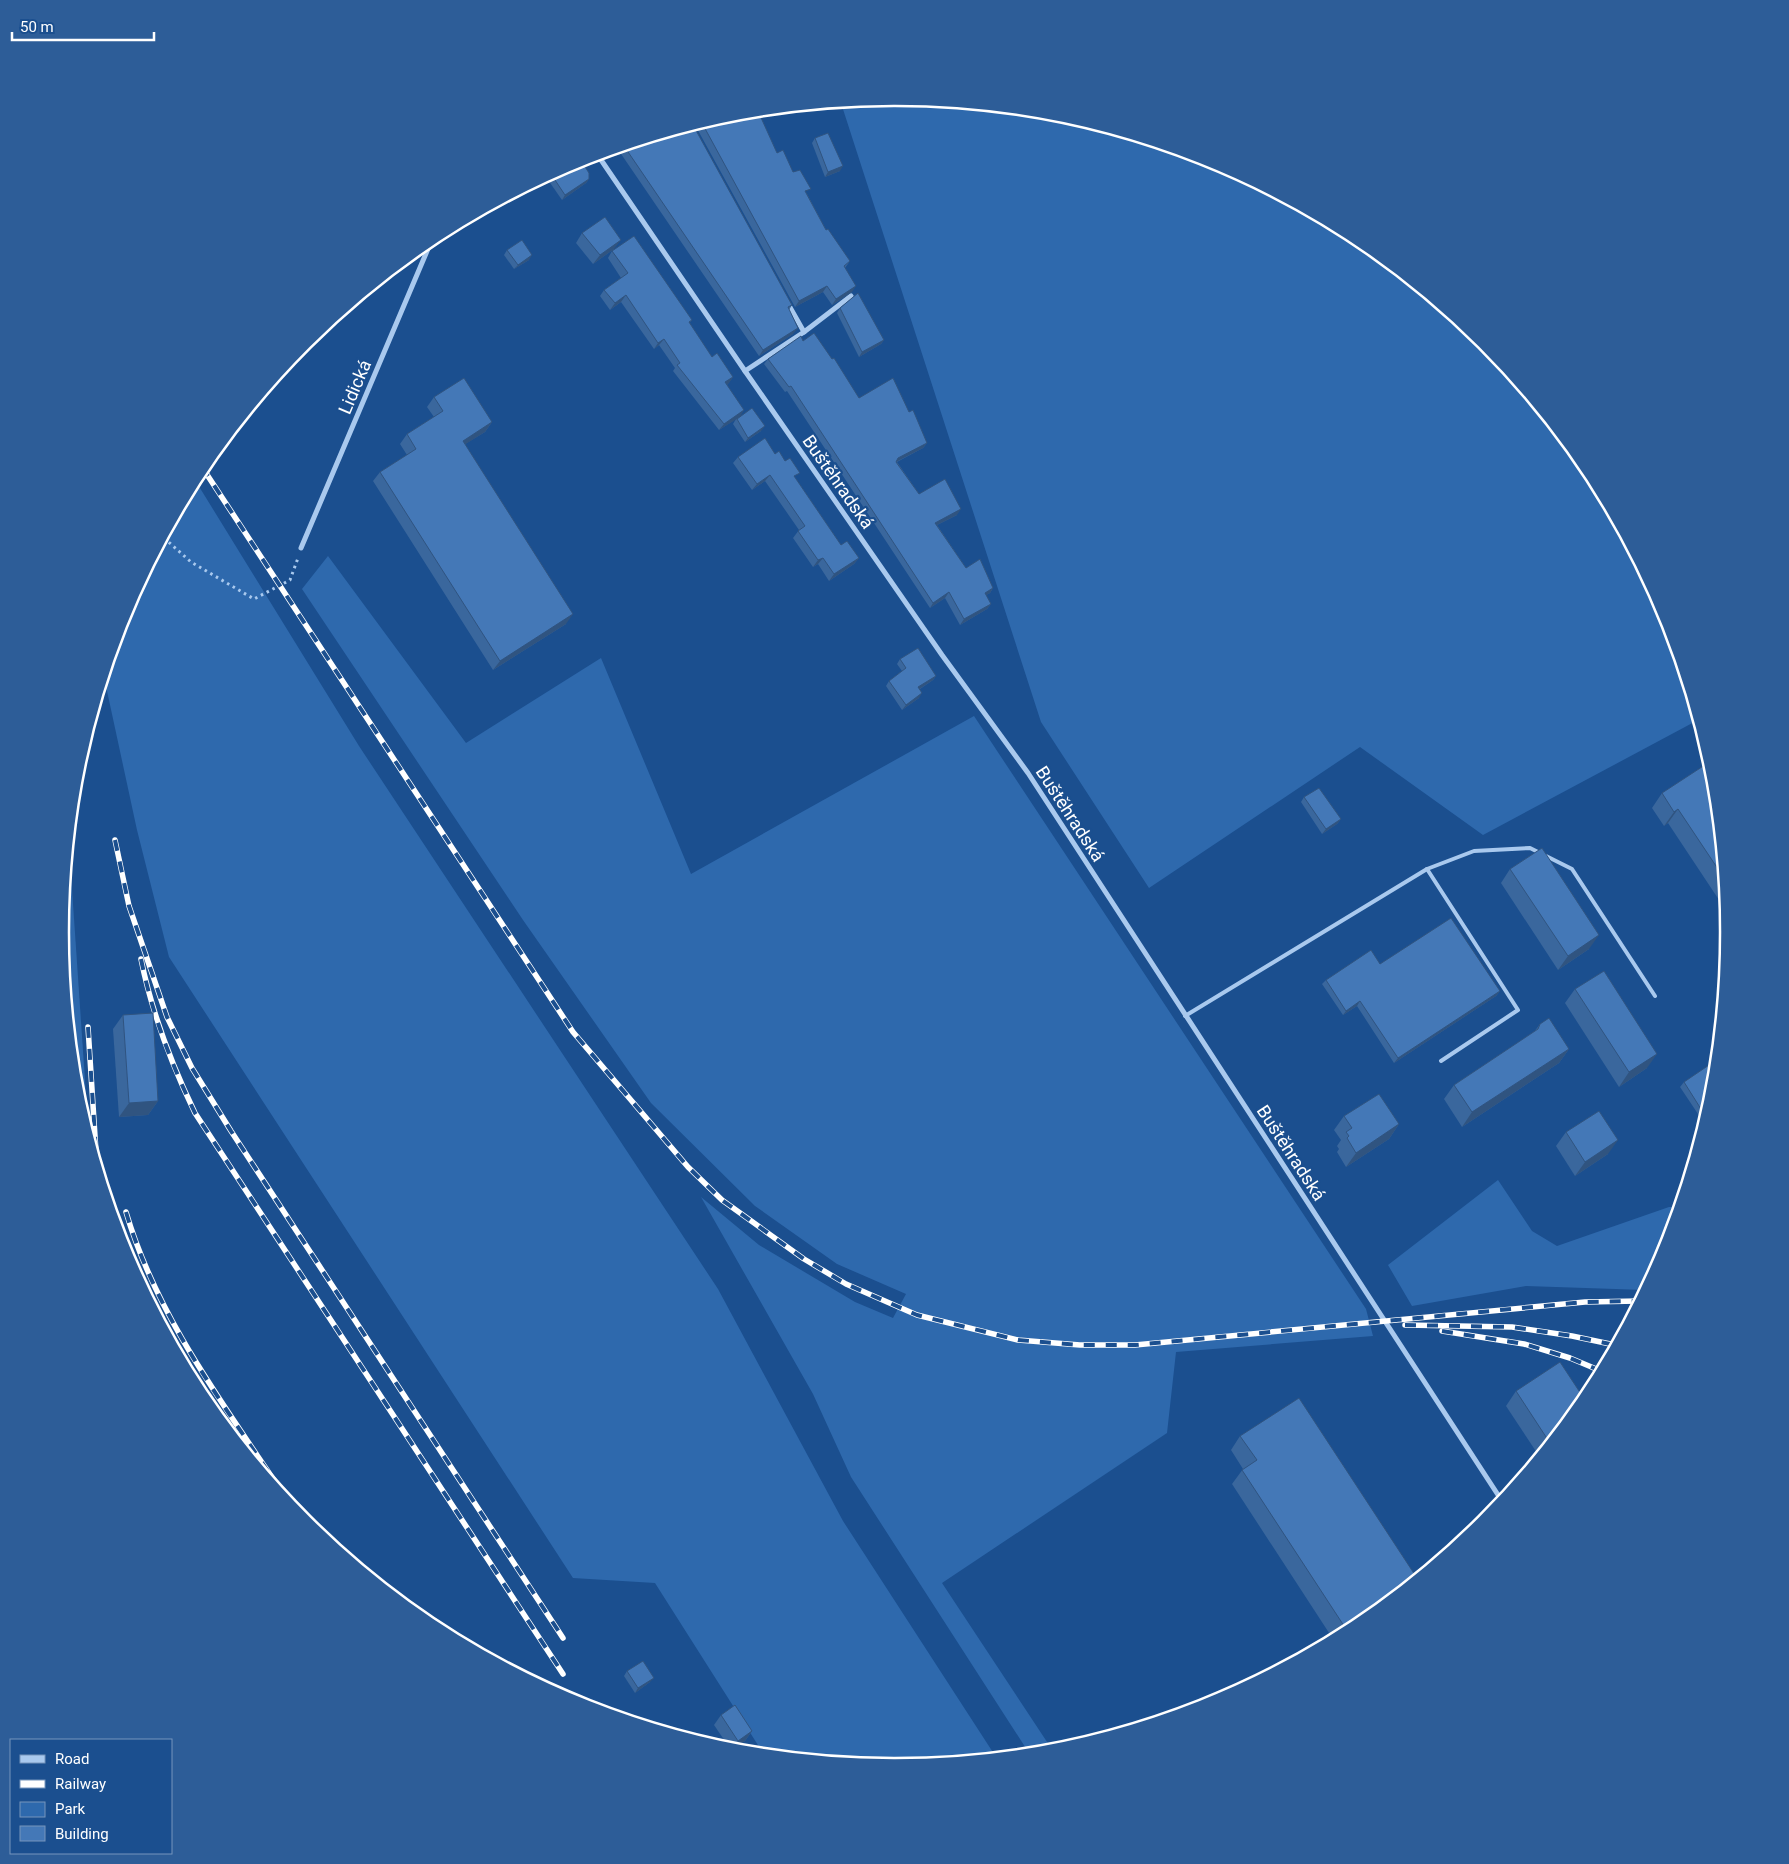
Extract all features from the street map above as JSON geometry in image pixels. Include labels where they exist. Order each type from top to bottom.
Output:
[{"type":"street","name":"Buštěhradská","points":[[602,160],[744,371],[942,655],[1028,774],[1498,1495]]},
{"type":"street","name":"Lidická","points":[[301,548],[427,252]]},
{"type":"street","points":[[744,371],[804,332],[851,296]]},
{"type":"street","points":[[785,297],[804,332]]},
{"type":"lane","points":[[1185,1016],[1427,870],[1474,851],[1530,848],[1572,869],[1655,996]]},
{"type":"lane","points":[[1427,870],[1518,1010],[1441,1061]]},
{"type":"path","points":[[167,541],[190,562],[254,599],[290,580],[301,548]]},
{"type":"green space","points":[[894,106],[949,108],[1002,113],[1056,122],[1108,134],[1160,150],[1211,169],[1260,191],[1353,245],[1439,311],[1478,348],[1550,429],[1610,519],[1635,567],[1657,616],[1676,667],[1693,723],[1483,835],[1360,747],[1149,888],[1041,722],[843,108]]},
{"type":"green space","points":[[199,487],[359,746],[718,1289],[843,1521],[993,1752],[894,1758],[840,1756],[759,1746],[655,1583],[573,1578],[169,957],[137,830],[106,688],[132,616],[154,567],[179,519]]},
{"type":"green space","points":[[328,556],[466,743],[601,658],[691,874],[974,716],[1366,1309],[1373,1336],[1176,1352],[1167,1433],[942,1583],[1048,1743],[1025,1747],[851,1477],[813,1394],[701,1197],[759,1245],[855,1302],[893,1318],[906,1294],[837,1264],[755,1206],[651,1103],[523,920],[302,589]]},
{"type":"green space","points":[[71,876],[86,1098],[76,1040],[71,986],[69,932]]},
{"type":"green space","points":[[1498,1180],[1532,1231],[1557,1246],[1672,1207],[1638,1290],[1526,1286],[1412,1306],[1388,1265]]},
{"type":"building","points":[[761,117],[777,153],[783,150],[793,172],[800,170],[811,189],[805,191],[826,230],[828,229],[850,261],[844,266],[856,286],[836,299],[827,286],[799,301],[705,128]]},
{"type":"building","points":[[696,131],[792,305],[788,307],[798,328],[763,350],[627,151]]},
{"type":"building","points":[[828,133],[843,166],[828,172],[815,138]]},
{"type":"building","points":[[585,166],[589,173],[589,179],[565,195],[555,179]]},
{"type":"building","points":[[605,217],[621,240],[600,255],[582,233]]},
{"type":"building","points":[[634,236],[692,320],[689,322],[712,357],[717,353],[733,377],[725,382],[744,410],[724,424],[677,365],[680,363],[664,339],[658,343],[626,295],[615,303],[604,290],[628,273],[612,251]]},
{"type":"building","points":[[522,240],[532,255],[518,265],[507,250]]},
{"type":"building","points":[[858,293],[884,340],[862,352],[840,308]]},
{"type":"building","points":[[814,333],[832,359],[834,358],[859,398],[893,378],[909,412],[913,410],[927,443],[898,458],[896,462],[919,494],[945,479],[961,509],[935,523],[966,568],[980,559],[993,588],[985,593],[991,604],[964,619],[949,592],[933,603],[791,386],[789,387],[768,359],[801,336],[803,341]]},
{"type":"building","points":[[464,378],[492,422],[463,441],[573,614],[500,661],[380,472],[416,449],[407,434],[443,411],[434,397]]},
{"type":"building","points":[[752,408],[765,426],[748,438],[737,419]]},
{"type":"building","points":[[765,438],[775,454],[779,451],[785,461],[790,458],[800,473],[794,476],[841,545],[847,541],[859,558],[834,574],[823,558],[818,560],[798,531],[805,526],[770,475],[757,484],[738,457]]},
{"type":"building","points":[[918,648],[936,676],[918,687],[922,693],[906,705],[889,681],[906,668],[900,659]]},
{"type":"building","points":[[1703,766],[1713,824],[1717,868],[1678,809],[1674,812],[1662,793]]},
{"type":"building","points":[[1319,788],[1341,819],[1326,829],[1304,797]]},
{"type":"building","points":[[1542,848],[1599,935],[1568,956],[1510,869]]},
{"type":"building","points":[[1451,918],[1500,991],[1398,1058],[1360,1001],[1346,1011],[1326,980],[1371,950],[1380,964]]},
{"type":"building","points":[[1604,971],[1657,1054],[1629,1072],[1575,989]]},
{"type":"building","points":[[153,1013],[158,1101],[129,1103],[123,1015]]},
{"type":"building","points":[[1549,1018],[1569,1049],[1472,1112],[1454,1085],[1538,1029],[1540,1024]]},
{"type":"building","points":[[1709,1065],[1701,1108],[1684,1082]]},
{"type":"building","points":[[1379,1094],[1399,1124],[1356,1153],[1347,1138],[1349,1136],[1346,1132],[1352,1128],[1344,1116]]},
{"type":"building","points":[[1599,1111],[1618,1140],[1585,1162],[1566,1132]]},
{"type":"building","points":[[1560,1362],[1580,1392],[1547,1438],[1516,1391]]},
{"type":"building","points":[[1299,1398],[1414,1573],[1343,1625],[1242,1470],[1257,1460],[1240,1436]]},
{"type":"building","points":[[643,1661],[654,1678],[638,1688],[627,1671]]},
{"type":"building","points":[[735,1705],[752,1731],[738,1741],[721,1715]]},
{"type":"railway","points":[[207,475],[573,1032],[688,1167],[722,1200],[804,1259],[846,1284],[917,1315],[1018,1340],[1080,1345],[1135,1345],[1585,1302],[1633,1301]]},
{"type":"railway","points":[[115,840],[129,906],[167,1017],[192,1068],[231,1131],[563,1638]]},
{"type":"railway","points":[[141,959],[145,979],[163,1038],[195,1113],[563,1674]]},
{"type":"railway","points":[[88,1027],[95,1137]]},
{"type":"railway","points":[[126,1212],[140,1252],[176,1328],[261,1461]]},
{"type":"railway","points":[[1405,1325],[1512,1327],[1610,1344]]},
{"type":"railway","points":[[1442,1331],[1524,1344],[1570,1358],[1595,1369]]}]
